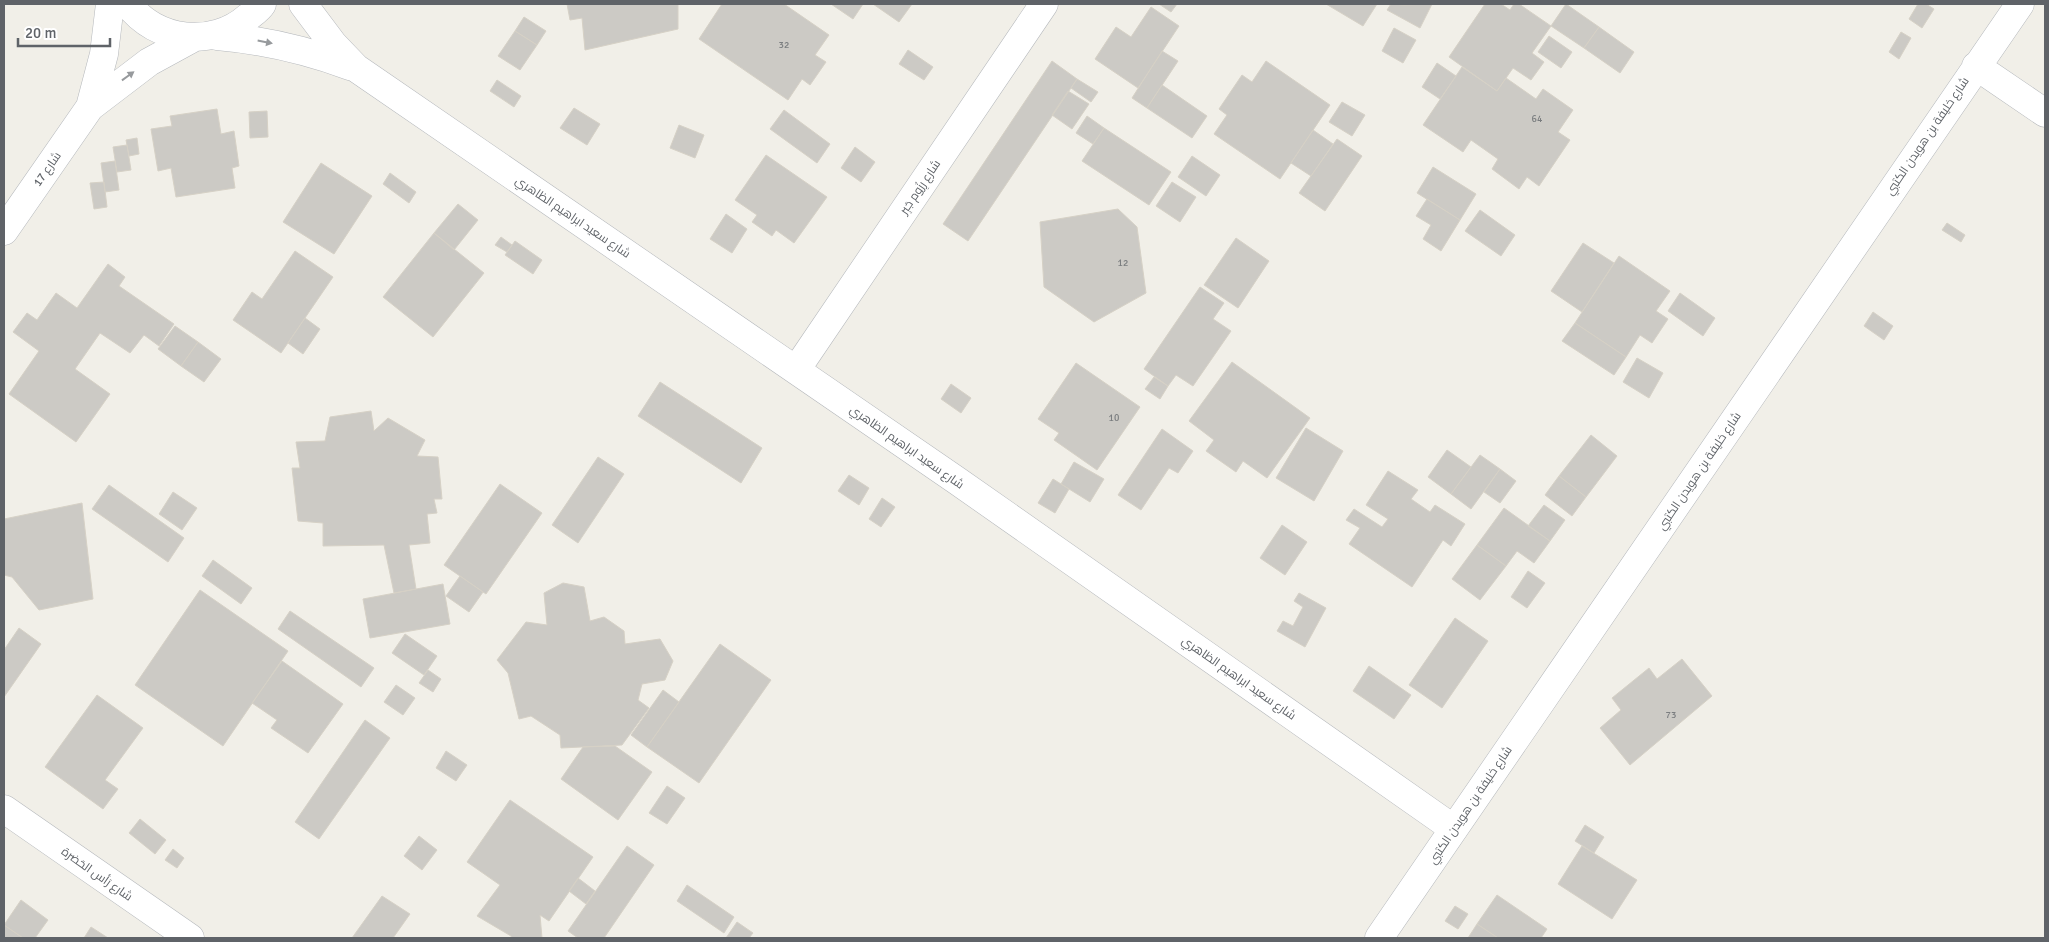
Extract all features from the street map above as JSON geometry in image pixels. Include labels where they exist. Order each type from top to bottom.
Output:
[{"type":"street","name":"شارع 17","points":[[90,107],[104,54],[110,4]]},
{"type":"street","name":"شارع سعيد ابراهيم الظاهري","points":[[128,4],[151,25],[171,34],[252,39],[288,46],[356,68]]},
{"type":"street","name":"شارع 17","points":[[4,231],[90,107],[149,62],[240,24],[262,4]]},
{"type":"street","name":"شارع سعيد ابراهيم الظاهري","points":[[303,4],[333,44],[356,68],[796,370],[1454,829]]},
{"type":"street","name":"شارع رِزُوم جَبِر","points":[[796,370],[1044,4]]},
{"type":"street","name":"شارع خليفة بن هويدن الكتبي","points":[[1379,938],[2020,4]]},
{"type":"street","points":[[1976,66],[2045,113]]},
{"type":"street","name":"شارع رَأس الحَضرة","points":[[4,809],[190,938]]},
{"type":"building","points":[[567,4],[678,4],[678,29],[585,50],[582,18],[570,20]]},
{"type":"building","points":[[722,4],[784,4],[829,35],[815,55],[826,62],[810,85],[802,79],[788,100],[699,39]]},
{"type":"building","points":[[831,4],[863,4],[853,19]]},
{"type":"building","points":[[873,4],[912,4],[899,22]]},
{"type":"building","points":[[1159,4],[1177,4],[1171,12]]},
{"type":"building","points":[[1326,4],[1377,4],[1363,26]]},
{"type":"building","points":[[1391,4],[1432,4],[1420,28],[1387,10]]},
{"type":"building","points":[[1485,4],[1501,4],[1510,10],[1514,4],[1519,4],[1551,26],[1532,53],[1544,62],[1531,80],[1513,68],[1497,91],[1449,57]]},
{"type":"building","points":[[1566,4],[1599,27],[1584,48],[1551,26]]},
{"type":"building","points":[[1918,4],[1926,4],[1934,9],[1922,28],[1909,19]]},
{"type":"building","points":[[1151,7],[1179,26],[1138,88],[1095,59],[1116,27],[1131,37]]},
{"type":"building","points":[[524,17],[546,31],[537,45],[515,31]]},
{"type":"building","points":[[1599,27],[1634,52],[1620,73],[1584,48]]},
{"type":"building","points":[[1394,28],[1416,40],[1403,63],[1382,51]]},
{"type":"building","points":[[515,31],[537,45],[520,70],[498,56]]},
{"type":"building","points":[[1901,32],[1911,38],[1899,59],[1889,52]]},
{"type":"building","points":[[1549,36],[1572,52],[1561,68],[1538,52]]},
{"type":"building","points":[[908,50],[933,67],[924,80],[899,64]]},
{"type":"building","points":[[1162,51],[1178,61],[1147,108],[1132,98]]},
{"type":"building","points":[[1052,61],[1077,79],[968,241],[943,224]]},
{"type":"building","points":[[1266,61],[1330,105],[1280,179],[1214,134],[1227,115],[1219,109],[1242,75],[1252,82]]},
{"type":"building","points":[[1437,63],[1456,76],[1440,99],[1422,87]]},
{"type":"building","points":[[1462,67],[1497,91],[1506,78],[1536,99],[1543,89],[1573,110],[1558,132],[1570,140],[1539,186],[1527,177],[1519,189],[1492,169],[1498,159],[1471,140],[1463,152],[1423,125]]},
{"type":"building","points":[[1077,79],[1098,92],[1091,102],[1071,88]]},
{"type":"building","points":[[497,80],[521,96],[514,107],[490,91]]},
{"type":"building","points":[[1162,85],[1207,116],[1192,138],[1147,108]]},
{"type":"building","points":[[1068,91],[1089,104],[1072,129],[1052,115]]},
{"type":"building","points":[[1342,102],[1365,115],[1352,136],[1329,122]]},
{"type":"building","points":[[574,108],[600,124],[587,145],[560,128]]},
{"type":"building","points":[[217,109],[221,134],[234,131],[239,166],[232,168],[235,188],[176,197],[171,168],[158,171],[151,129],[172,126],[170,116]]},
{"type":"building","points":[[784,110],[830,144],[817,163],[770,129]]},
{"type":"building","points":[[267,111],[268,137],[250,138],[249,112]]},
{"type":"building","points":[[1087,116],[1104,128],[1093,144],[1076,133]]},
{"type":"building","points":[[679,125],[704,135],[695,158],[670,148]]},
{"type":"building","points":[[1104,128],[1171,172],[1149,205],[1082,161]]},
{"type":"building","points":[[1313,130],[1333,144],[1311,176],[1291,163]]},
{"type":"building","points":[[137,138],[139,154],[129,156],[126,140]]},
{"type":"building","points":[[1337,139],[1362,156],[1325,211],[1299,193]]},
{"type":"building","points":[[127,145],[131,170],[117,172],[113,147]]},
{"type":"building","points":[[855,147],[875,162],[861,182],[841,168]]},
{"type":"building","points":[[766,155],[827,197],[794,243],[776,230],[772,236],[752,222],[757,215],[735,200]]},
{"type":"building","points":[[1192,156],[1220,175],[1206,196],[1178,177]]},
{"type":"building","points":[[115,161],[119,190],[105,192],[101,163]]},
{"type":"building","points":[[321,163],[372,196],[334,254],[283,222]]},
{"type":"building","points":[[1433,167],[1476,194],[1460,220],[1417,193]]},
{"type":"building","points":[[390,173],[416,192],[409,203],[383,184]]},
{"type":"building","points":[[104,182],[107,207],[94,209],[90,183]]},
{"type":"building","points":[[1172,182],[1196,197],[1180,222],[1156,206]]},
{"type":"building","points":[[1427,199],[1460,220],[1441,251],[1423,239],[1431,225],[1416,216]]},
{"type":"building","points":[[458,204],[478,220],[454,250],[434,233]]},
{"type":"building","points":[[1118,209],[1137,227],[1146,293],[1094,322],[1044,287],[1040,222]]},
{"type":"building","points":[[1480,210],[1515,235],[1501,256],[1465,231]]},
{"type":"building","points":[[726,214],[747,229],[732,253],[710,239]]},
{"type":"building","points":[[1947,223],[1965,235],[1961,242],[1942,230]]},
{"type":"building","points":[[434,233],[484,273],[433,337],[383,297]]},
{"type":"building","points":[[501,237],[512,245],[507,252],[495,245]]},
{"type":"building","points":[[1236,238],[1269,261],[1238,308],[1204,285]]},
{"type":"building","points":[[515,241],[542,260],[533,274],[505,255]]},
{"type":"building","points":[[1583,243],[1614,263],[1582,312],[1551,291]]},
{"type":"building","points":[[295,251],[333,277],[281,353],[233,320],[252,292],[262,299]]},
{"type":"building","points":[[1619,256],[1670,291],[1656,311],[1668,319],[1652,343],[1640,335],[1626,357],[1575,323]]},
{"type":"building","points":[[108,264],[125,277],[119,286],[174,324],[159,346],[144,335],[130,353],[100,333],[75,369],[110,394],[76,442],[9,394],[39,351],[13,332],[27,313],[37,320],[56,293],[77,308]]},
{"type":"building","points":[[1200,287],[1224,303],[1213,319],[1231,331],[1193,386],[1176,375],[1168,386],[1144,369]]},
{"type":"building","points":[[1680,293],[1715,318],[1703,336],[1668,311]]},
{"type":"building","points":[[1873,312],[1893,326],[1884,340],[1864,326]]},
{"type":"building","points":[[305,318],[320,329],[303,354],[288,343]]},
{"type":"building","points":[[1575,323],[1626,357],[1614,375],[1562,341]]},
{"type":"building","points":[[175,326],[198,342],[181,366],[158,349]]},
{"type":"building","points":[[198,342],[221,359],[204,382],[181,366]]},
{"type":"building","points":[[1637,358],[1663,373],[1649,398],[1623,382]]},
{"type":"building","points":[[1232,362],[1310,418],[1267,478],[1243,461],[1236,472],[1206,451],[1214,440],[1189,421]]},
{"type":"building","points":[[1076,363],[1140,407],[1097,470],[1054,440],[1059,433],[1038,419]]},
{"type":"building","points":[[1154,377],[1168,386],[1160,399],[1145,389]]},
{"type":"building","points":[[660,382],[762,448],[741,483],[638,416]]},
{"type":"building","points":[[951,384],[971,398],[961,413],[941,399]]},
{"type":"building","points":[[371,411],[374,431],[388,418],[425,440],[417,456],[438,457],[442,499],[434,499],[437,513],[427,514],[430,543],[409,545],[416,589],[394,593],[384,545],[323,546],[323,523],[298,521],[292,468],[300,468],[296,442],[325,441],[330,417]]},
{"type":"building","points":[[1306,428],[1343,451],[1314,501],[1276,478]]},
{"type":"building","points":[[1162,429],[1193,451],[1178,473],[1169,468],[1141,510],[1118,495]]},
{"type":"building","points":[[1591,435],[1617,456],[1586,497],[1559,476]]},
{"type":"building","points":[[1447,450],[1471,467],[1451,494],[1428,477]]},
{"type":"building","points":[[1480,455],[1500,469],[1471,509],[1451,494]]},
{"type":"building","points":[[598,457],[624,474],[578,543],[552,525]]},
{"type":"building","points":[[1074,462],[1104,479],[1090,502],[1061,484]]},
{"type":"building","points":[[1500,469],[1516,481],[1500,503],[1484,492]]},
{"type":"building","points":[[1388,471],[1418,490],[1411,499],[1430,512],[1435,505],[1465,524],[1451,546],[1443,540],[1412,587],[1349,544],[1360,528],[1346,520],[1354,509],[1382,527],[1388,519],[1366,505]]},
{"type":"building","points":[[849,475],[869,488],[859,505],[838,491]]},
{"type":"building","points":[[1559,476],[1586,497],[1572,516],[1545,495]]},
{"type":"building","points":[[1053,479],[1069,489],[1055,513],[1038,503]]},
{"type":"building","points":[[500,484],[542,513],[486,594],[444,565]]},
{"type":"building","points":[[109,485],[184,538],[168,562],[92,509]]},
{"type":"building","points":[[173,492],[197,508],[182,530],[159,514]]},
{"type":"building","points":[[882,498],[895,507],[881,527],[869,519]]},
{"type":"building","points":[[82,503],[93,599],[39,610],[12,577],[4,575],[4,519]]},
{"type":"building","points":[[1544,505],[1565,520],[1550,541],[1528,526]]},
{"type":"building","points":[[1504,508],[1550,541],[1534,563],[1517,551],[1506,566],[1477,545]]},
{"type":"building","points":[[1282,525],[1307,542],[1285,575],[1260,558]]},
{"type":"building","points":[[1477,545],[1506,566],[1480,600],[1452,579]]},
{"type":"building","points":[[213,560],[252,588],[241,604],[202,576]]},
{"type":"building","points":[[1528,571],[1545,583],[1527,608],[1511,597]]},
{"type":"building","points":[[460,576],[483,592],[469,612],[446,596]]},
{"type":"building","points":[[563,583],[584,587],[590,621],[604,617],[624,631],[625,644],[660,639],[673,661],[665,680],[642,684],[638,700],[649,708],[622,745],[561,748],[560,735],[531,716],[519,719],[508,673],[497,660],[526,622],[547,625],[544,593]]},
{"type":"building","points":[[443,584],[450,624],[370,638],[363,599]]},
{"type":"building","points":[[200,590],[288,651],[223,746],[135,685]]},
{"type":"building","points":[[1299,593],[1326,608],[1305,647],[1277,631],[1283,621],[1293,626],[1303,607],[1294,601]]},
{"type":"building","points":[[290,611],[374,668],[361,687],[278,629]]},
{"type":"building","points":[[1455,618],[1488,641],[1442,708],[1409,685]]},
{"type":"building","points":[[19,628],[41,644],[4,697],[4,650]]},
{"type":"building","points":[[405,634],[437,656],[424,675],[392,653]]},
{"type":"building","points":[[720,644],[771,680],[699,783],[647,747]]},
{"type":"building","points":[[1682,659],[1712,696],[1630,765],[1600,728],[1621,710],[1612,698],[1649,668],[1657,679]]},
{"type":"building","points":[[282,661],[343,704],[308,753],[271,728],[277,720],[252,703]]},
{"type":"building","points":[[1369,666],[1411,695],[1394,719],[1353,691]]},
{"type":"building","points":[[428,670],[441,679],[433,692],[419,683]]},
{"type":"building","points":[[396,685],[415,698],[403,715],[384,702]]},
{"type":"building","points":[[663,690],[679,702],[647,747],[631,735]]},
{"type":"building","points":[[97,695],[143,728],[105,780],[118,789],[103,809],[45,767]]},
{"type":"building","points":[[365,720],[390,738],[319,839],[295,822]]},
{"type":"building","points":[[615,746],[652,772],[618,820],[561,779],[583,747]]},
{"type":"building","points":[[446,751],[467,765],[456,781],[436,768]]},
{"type":"building","points":[[667,786],[685,798],[667,824],[649,813]]},
{"type":"building","points":[[510,800],[593,857],[549,921],[540,915],[542,938],[512,938],[477,916],[500,885],[467,862]]},
{"type":"building","points":[[140,819],[166,840],[155,854],[129,833]]},
{"type":"building","points":[[1585,825],[1604,837],[1594,853],[1575,841]]},
{"type":"building","points":[[419,836],[437,850],[422,870],[404,856]]},
{"type":"building","points":[[627,846],[654,865],[604,938],[578,938],[568,931]]},
{"type":"building","points":[[1582,846],[1637,880],[1612,919],[1558,884]]},
{"type":"building","points":[[173,849],[184,858],[177,868],[165,860]]},
{"type":"building","points":[[578,878],[595,891],[586,904],[569,891]]},
{"type":"building","points":[[687,885],[734,917],[724,933],[677,901]]},
{"type":"building","points":[[1497,895],[1547,929],[1541,938],[1498,938],[1477,924]]},
{"type":"building","points":[[382,896],[410,914],[393,938],[352,938]]},
{"type":"building","points":[[21,900],[48,920],[35,938],[23,938],[4,925]]},
{"type":"building","points":[[1455,906],[1468,914],[1458,929],[1445,921]]},
{"type":"building","points":[[737,922],[753,933],[749,938],[726,938]]},
{"type":"building","points":[[1477,924],[1498,938],[1468,938]]},
{"type":"building","points":[[4,925],[23,938],[4,938]]},
{"type":"building","points":[[91,927],[108,938],[84,938]]}]
